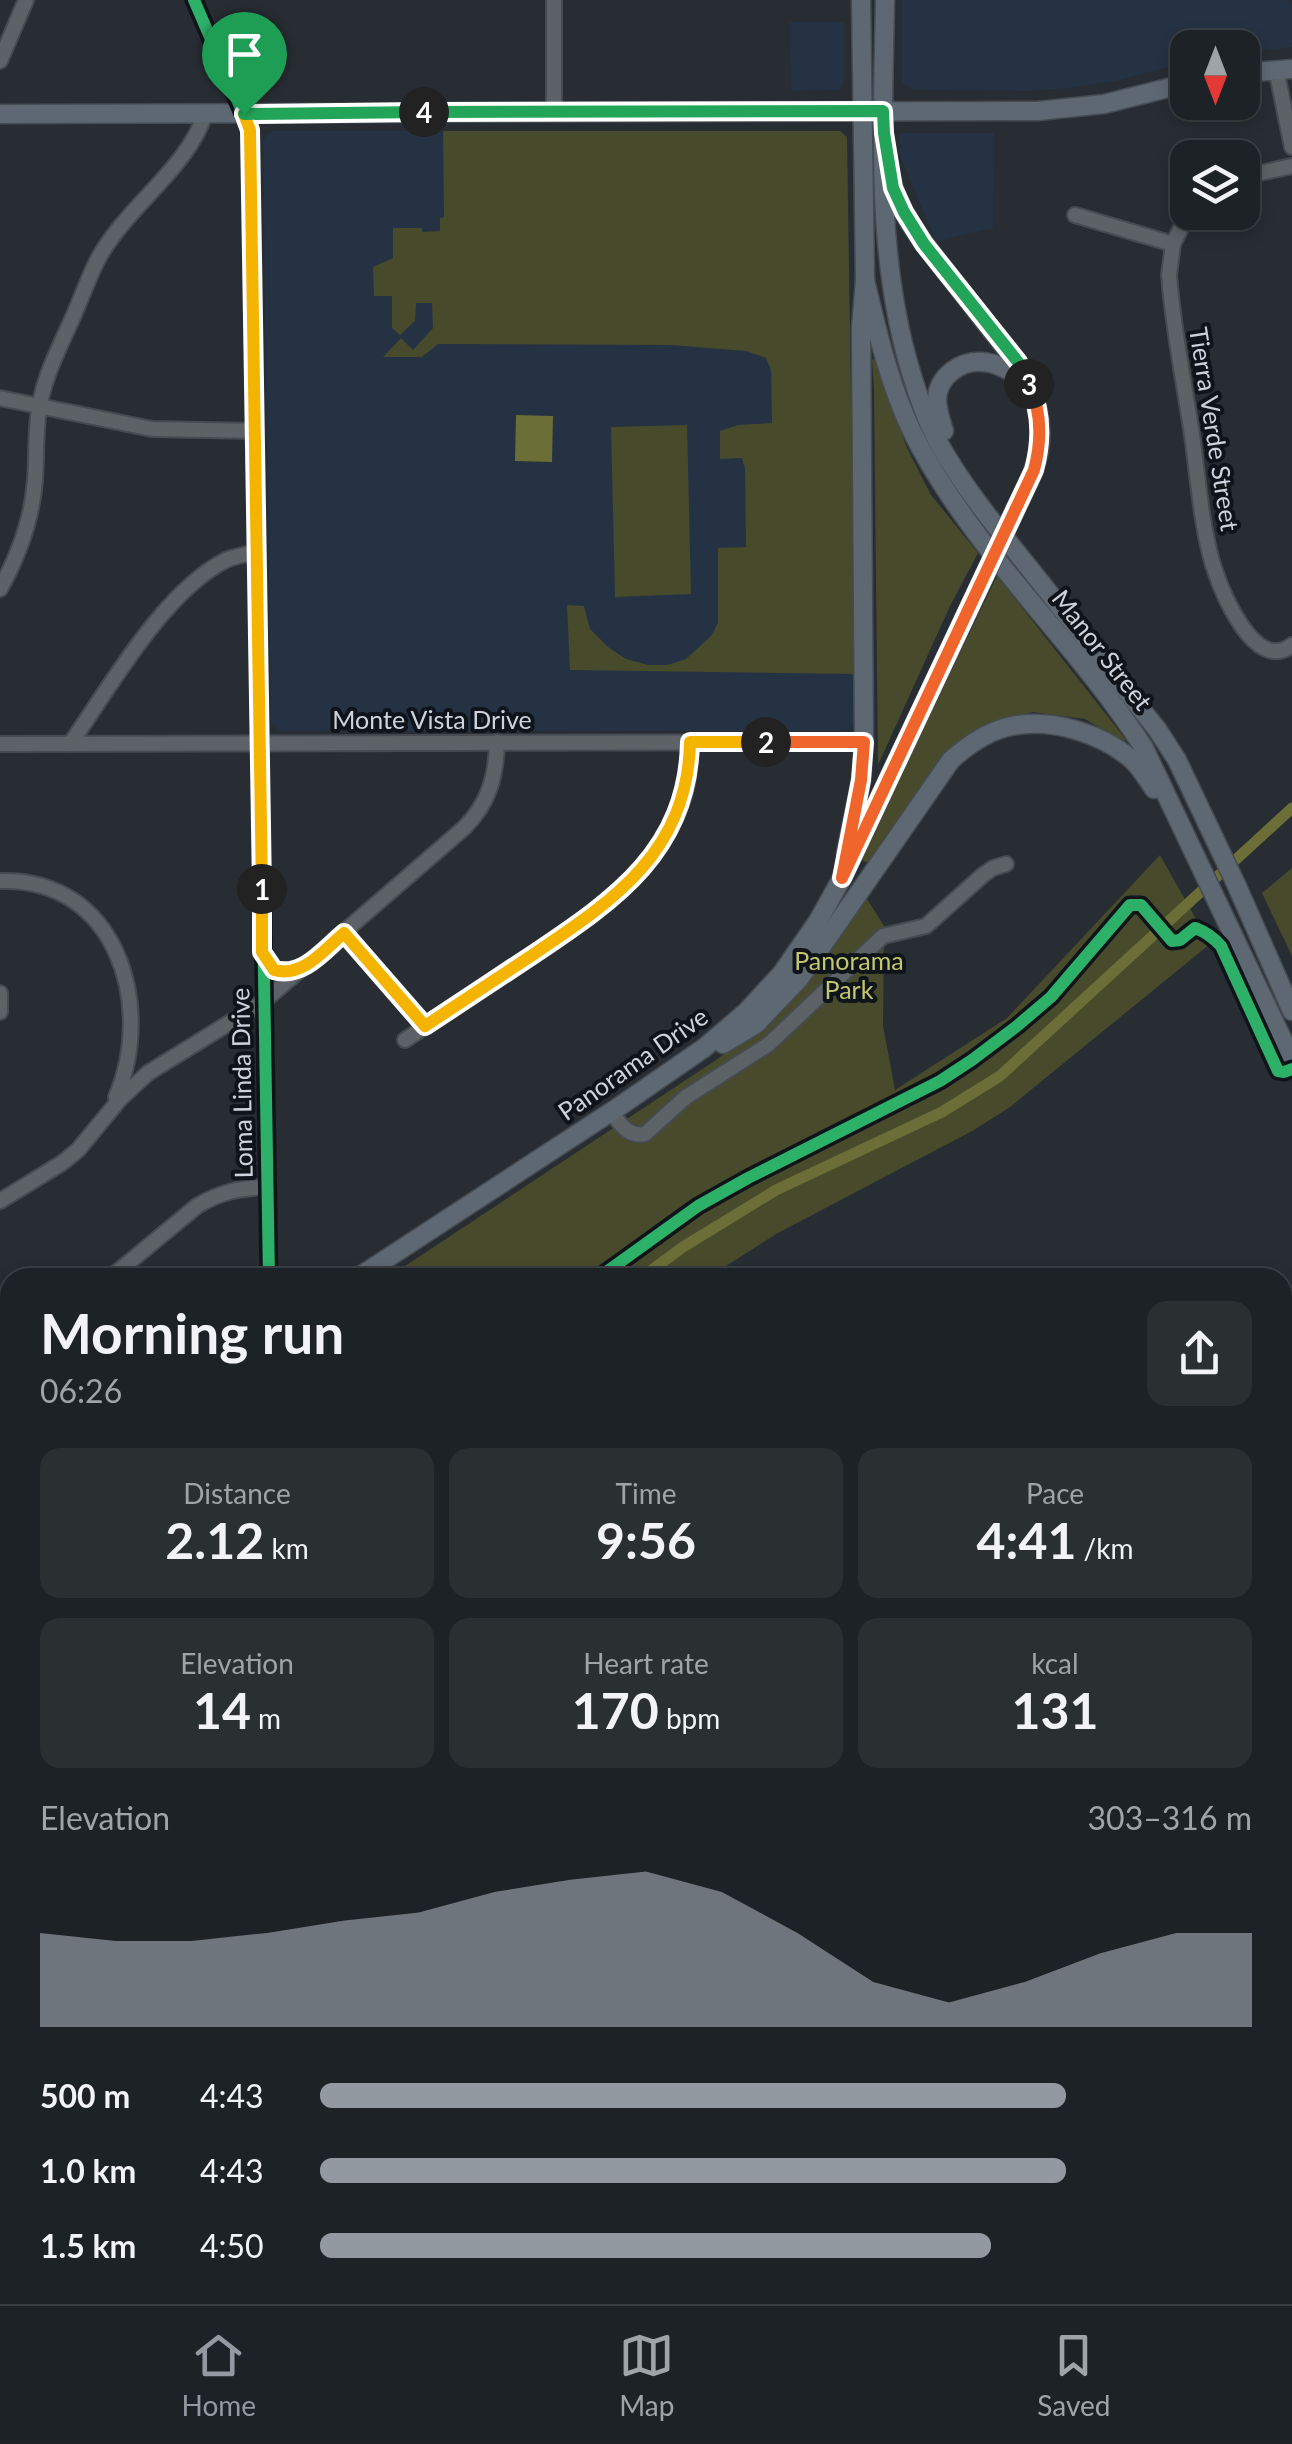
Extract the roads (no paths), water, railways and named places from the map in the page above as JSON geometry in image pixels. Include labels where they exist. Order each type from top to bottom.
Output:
[{"type":"main road","points":[[842,878],[861,780],[864,742],[862,0]]},
{"type":"main road","points":[[884,0],[884,133],[893,188],[924,244],[1018,362],[1028,382]]},
{"type":"main road","points":[[0,114],[1071,109],[1170,88]]},
{"type":"main road","name":"Manor Street","points":[[884,133],[890,280],[901,338],[937,439],[990,519],[1157,729],[1177,760],[1292,1012]]},
{"type":"main road","name":"Manor Street","points":[[865,280],[890,374],[923,453],[966,520],[1117,706],[1144,748],[1292,1059]]},
{"type":"main road","points":[[962,479],[939,415],[940,384],[961,365],[984,362],[1028,382]]},
{"type":"main road","name":"Panorama Drive","points":[[372,1268],[704,1048],[746,1012],[782,973],[818,922],[842,878],[1030,479],[1038,452],[1039,416],[1028,382]]},
{"type":"main road","points":[[616,1109],[766,1016],[798,979],[950,760],[976,740],[1011,726],[1033,724],[1106,740],[1134,761],[1174,810]]},
{"type":"street","points":[[0,61],[26,0]]},
{"type":"street","name":"Loma Linda Drive","points":[[194,0],[250,130],[268,1268]]},
{"type":"street","points":[[554,0],[554,112]]},
{"type":"street","points":[[1284,69],[1292,147]]},
{"type":"street","points":[[0,588],[27,528],[34,492],[40,406],[51,368],[97,262],[124,220],[188,149],[205,114]]},
{"type":"street","points":[[1260,173],[1292,166]]},
{"type":"street","points":[[1075,214],[1173,244]]},
{"type":"street","name":"Tierra Verde Street","points":[[1180,230],[1170,259],[1170,287],[1208,544],[1222,589],[1257,644],[1273,653],[1292,645]]},
{"type":"street","points":[[0,398],[152,429],[256,432]]},
{"type":"street","points":[[70,744],[150,630],[180,595],[230,558],[257,552]]},
{"type":"street","points":[[0,1201],[62,1163],[148,1073],[264,1002],[472,820],[490,792],[496,742]]},
{"type":"street","points":[[405,1040],[586,919],[626,885],[660,844],[681,804],[690,742]]},
{"type":"street","name":"Monte Vista Drive","points":[[0,744],[864,742]]},
{"type":"street","points":[[616,1109],[631,1134],[645,1134],[686,1097],[769,1044],[883,936],[926,926],[993,868],[1006,864]]},
{"type":"street","points":[[0,881],[28,882],[78,905],[103,929],[120,961],[130,998],[132,1040],[123,1081],[106,1115]]},
{"type":"street","points":[[344,933],[425,1026]]},
{"type":"street","points":[[262,952],[274,970],[302,969]]},
{"type":"street","points":[[846,974],[866,971]]},
{"type":"street","points":[[0,992],[0,1012]]},
{"type":"street","points":[[122,1268],[211,1197],[242,1188],[267,1187]]},
{"type":"waterway","points":[[655,1268],[776,1190],[942,1112],[1000,1076],[1292,808]]},
{"type":"park label","name":"Panorama Park","points":[[849,976]]}]
